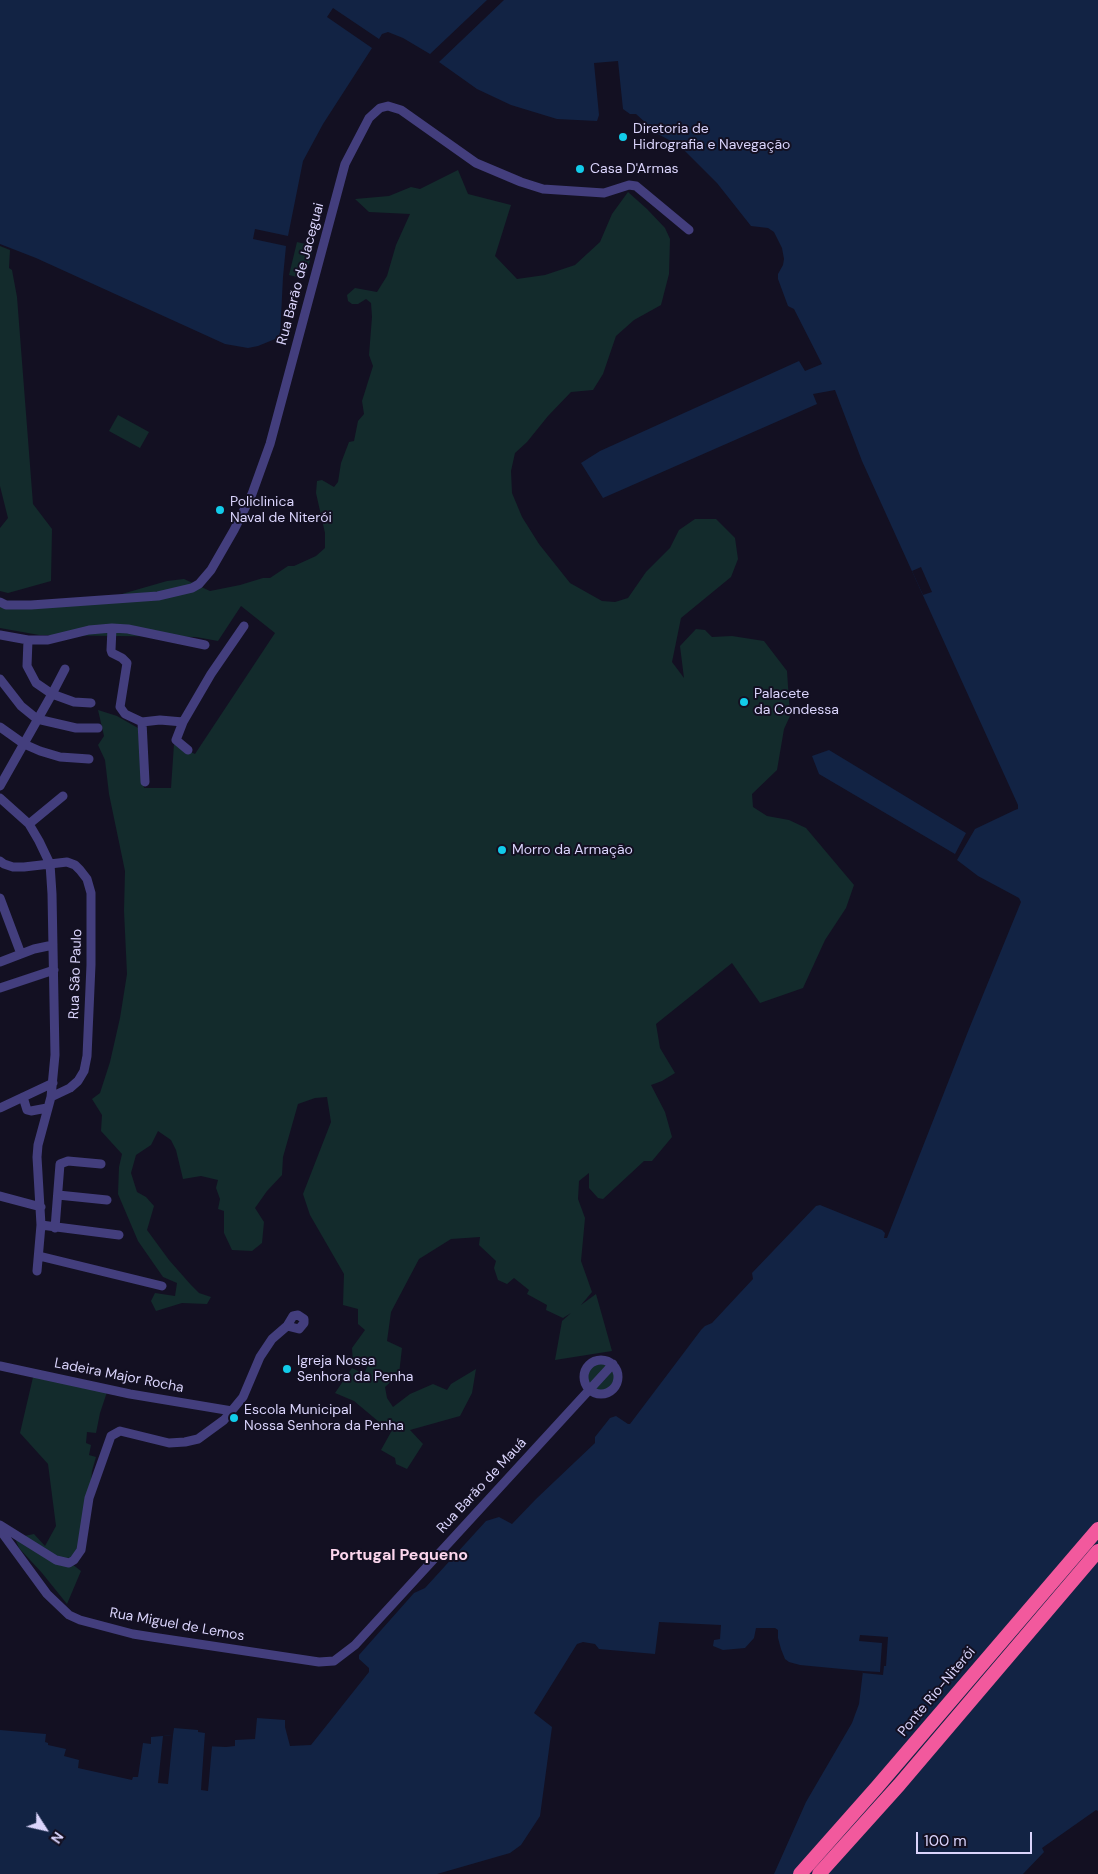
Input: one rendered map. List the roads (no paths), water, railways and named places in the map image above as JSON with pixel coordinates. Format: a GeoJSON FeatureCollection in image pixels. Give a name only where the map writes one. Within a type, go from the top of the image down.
{"type":"FeatureCollection","features":[{"type":"Feature","properties":{"kind":"highway","name":"Ponte Rio-Niterói"},"geometry":{"type":"LineString","coordinates":[[800,1874],[882,1782],[1098,1530]]}},
{"type":"Feature","properties":{"kind":"highway"},"geometry":{"type":"LineString","coordinates":[[819,1874],[899,1785],[1098,1551]]}},
{"type":"Feature","properties":{"kind":"street","name":"Rua Barão de Jaceguai"},"geometry":{"type":"LineString","coordinates":[[0,602],[6,605],[31,606],[158,596],[192,588],[199,584],[211,570],[252,494],[270,444],[345,164],[369,118],[380,108],[388,106],[401,110],[476,163],[521,182],[543,188],[604,193],[625,186],[636,186],[689,230]]}},
{"type":"Feature","properties":{"kind":"street"},"geometry":{"type":"LineString","coordinates":[[188,750],[176,740],[183,722],[211,674],[244,626]]}},
{"type":"Feature","properties":{"kind":"street"},"geometry":{"type":"LineString","coordinates":[[112,628],[111,650],[115,655],[126,660],[120,707],[125,714],[142,722],[160,720],[183,722]]}},
{"type":"Feature","properties":{"kind":"street"},"geometry":{"type":"LineString","coordinates":[[0,635],[28,640],[48,640],[89,630],[112,628],[128,629],[205,644]]}},
{"type":"Feature","properties":{"kind":"street"},"geometry":{"type":"LineString","coordinates":[[28,640],[27,666],[36,683],[52,694],[74,702],[91,703]]}},
{"type":"Feature","properties":{"kind":"street"},"geometry":{"type":"LineString","coordinates":[[0,786],[64,669]]}},
{"type":"Feature","properties":{"kind":"street"},"geometry":{"type":"LineString","coordinates":[[0,679],[22,706],[37,719],[76,728],[98,728]]}},
{"type":"Feature","properties":{"kind":"street"},"geometry":{"type":"LineString","coordinates":[[142,722],[146,782]]}},
{"type":"Feature","properties":{"kind":"street"},"geometry":{"type":"LineString","coordinates":[[0,728],[24,744],[60,757],[88,759]]}},
{"type":"Feature","properties":{"kind":"street"},"geometry":{"type":"LineString","coordinates":[[29,824],[63,796]]}},
{"type":"Feature","properties":{"kind":"street"},"geometry":{"type":"LineString","coordinates":[[0,798],[29,824],[50,864],[55,1055],[51,1097],[38,1145],[37,1157],[41,1208],[37,1272]]}},
{"type":"Feature","properties":{"kind":"street","name":"Rua São Paulo"},"geometry":{"type":"LineString","coordinates":[[50,864],[67,862],[75,865],[87,879],[91,893],[91,965],[87,1056],[84,1071],[78,1081],[70,1088],[51,1097]]}},
{"type":"Feature","properties":{"kind":"street"},"geometry":{"type":"LineString","coordinates":[[1,865],[24,868],[50,864]]}},
{"type":"Feature","properties":{"kind":"street"},"geometry":{"type":"LineString","coordinates":[[0,898],[21,954]]}},
{"type":"Feature","properties":{"kind":"street"},"geometry":{"type":"LineString","coordinates":[[0,962],[53,945]]}},
{"type":"Feature","properties":{"kind":"street"},"geometry":{"type":"LineString","coordinates":[[0,988],[54,970]]}},
{"type":"Feature","properties":{"kind":"street"},"geometry":{"type":"LineString","coordinates":[[0,1108],[53,1083]]}},
{"type":"Feature","properties":{"kind":"street"},"geometry":{"type":"LineString","coordinates":[[22,1097],[27,1110],[31,1112],[47,1108]]}},
{"type":"Feature","properties":{"kind":"street"},"geometry":{"type":"LineString","coordinates":[[55,1228],[59,1167],[63,1162],[100,1164]]}},
{"type":"Feature","properties":{"kind":"street"},"geometry":{"type":"LineString","coordinates":[[58,1195],[107,1200]]}},
{"type":"Feature","properties":{"kind":"street"},"geometry":{"type":"LineString","coordinates":[[0,1196],[41,1208]]}},
{"type":"Feature","properties":{"kind":"street"},"geometry":{"type":"LineString","coordinates":[[41,1225],[119,1235]]}},
{"type":"Feature","properties":{"kind":"street"},"geometry":{"type":"LineString","coordinates":[[39,1256],[162,1286]]}},
{"type":"Feature","properties":{"kind":"street"},"geometry":{"type":"LineString","coordinates":[[0,1525],[56,1560],[69,1564],[81,1550],[90,1498],[111,1436],[120,1431],[169,1443],[198,1440],[232,1411],[243,1397],[267,1345],[276,1334],[285,1328]]}},
{"type":"Feature","properties":{"kind":"street"},"geometry":{"type":"LineString","coordinates":[[597,1360],[608,1361],[613,1364],[618,1381],[612,1391],[600,1394],[589,1390],[583,1376],[588,1365],[597,1360]]}},
{"type":"Feature","properties":{"kind":"street","name":"Rua Barão de Mauá"},"geometry":{"type":"LineString","coordinates":[[355,1645],[613,1364]]}},
{"type":"Feature","properties":{"kind":"street","name":"Ladeira Major Rocha"},"geometry":{"type":"LineString","coordinates":[[0,1366],[130,1394],[232,1411]]}},
{"type":"Feature","properties":{"kind":"street","name":"Rua Miguel de Lemos"},"geometry":{"type":"LineString","coordinates":[[0,1530],[47,1594],[69,1614],[80,1620],[133,1634],[319,1662],[334,1661],[355,1645]]}},
{"type":"Feature","properties":{"kind":"water"},"geometry":{"type":"Polygon","coordinates":[[[0,0],[487,0],[430,54],[403,38],[388,32],[382,34],[379,39],[333,8],[327,17],[372,48],[323,124],[303,161],[288,236],[255,229],[253,239],[286,246],[280,337],[248,348],[225,344],[36,258],[0,244],[0,0]]]}},
{"type":"Feature","properties":{"kind":"water"},"geometry":{"type":"Polygon","coordinates":[[[504,0],[1098,0],[1098,1811],[1096,1810],[1042,1848],[1044,1852],[1023,1874],[774,1874],[806,1802],[852,1723],[859,1704],[863,1671],[800,1665],[789,1662],[785,1659],[778,1638],[778,1630],[775,1628],[756,1628],[754,1638],[745,1648],[723,1650],[713,1646],[714,1640],[720,1639],[721,1625],[659,1622],[655,1654],[599,1649],[595,1644],[583,1642],[577,1644],[534,1713],[552,1727],[540,1816],[521,1845],[510,1853],[437,1874],[0,1874],[0,1730],[46,1734],[45,1742],[48,1745],[66,1749],[64,1756],[79,1760],[78,1768],[132,1780],[133,1777],[138,1777],[143,1743],[151,1744],[151,1737],[173,1735],[174,1728],[198,1730],[198,1732],[205,1733],[204,1746],[226,1747],[235,1746],[235,1740],[255,1739],[257,1718],[285,1720],[290,1746],[311,1745],[369,1672],[369,1668],[359,1659],[359,1655],[414,1593],[425,1588],[486,1521],[499,1517],[512,1524],[595,1443],[595,1437],[610,1418],[616,1416],[630,1424],[701,1330],[712,1323],[753,1279],[752,1273],[816,1206],[820,1205],[882,1230],[885,1233],[884,1238],[887,1238],[1021,902],[1019,898],[978,876],[957,860],[975,829],[1018,809],[1018,805],[862,461],[835,390],[813,394],[817,404],[603,498],[581,463],[600,451],[799,361],[805,371],[822,364],[794,309],[788,306],[778,279],[784,259],[782,248],[774,232],[768,228],[751,226],[717,183],[680,146],[658,134],[636,114],[630,114],[623,109],[618,61],[594,63],[599,115],[597,121],[557,119],[511,105],[477,89],[439,62],[504,0]]]}},
{"type":"Feature","properties":{"kind":"water"},"geometry":{"type":"Polygon","coordinates":[[[829,750],[966,833],[955,854],[819,774],[812,756],[829,750]]]}},
{"type":"Feature","properties":{"kind":"place","name":"Diretoria de Hidrografia e Navegação"},"geometry":{"type":"Point","coordinates":[623,137]}},
{"type":"Feature","properties":{"kind":"place","name":"Casa D'Armas"},"geometry":{"type":"Point","coordinates":[580,169]}},
{"type":"Feature","properties":{"kind":"place","name":"Policlinica Naval de Niterói"},"geometry":{"type":"Point","coordinates":[220,510]}},
{"type":"Feature","properties":{"kind":"place","name":"Palacete da Condessa"},"geometry":{"type":"Point","coordinates":[744,702]}},
{"type":"Feature","properties":{"kind":"place","name":"Morro da Armação"},"geometry":{"type":"Point","coordinates":[502,850]}},
{"type":"Feature","properties":{"kind":"place","name":"Igreja Nossa Senhora da Penha"},"geometry":{"type":"Point","coordinates":[287,1369]}},
{"type":"Feature","properties":{"kind":"place","name":"Escola Municipal Nossa Senhora da Penha"},"geometry":{"type":"Point","coordinates":[234,1418]}},
{"type":"Feature","properties":{"kind":"district","name":"Portugal Pequeno"},"geometry":{"type":"Point","coordinates":[399,1556]}}]}
